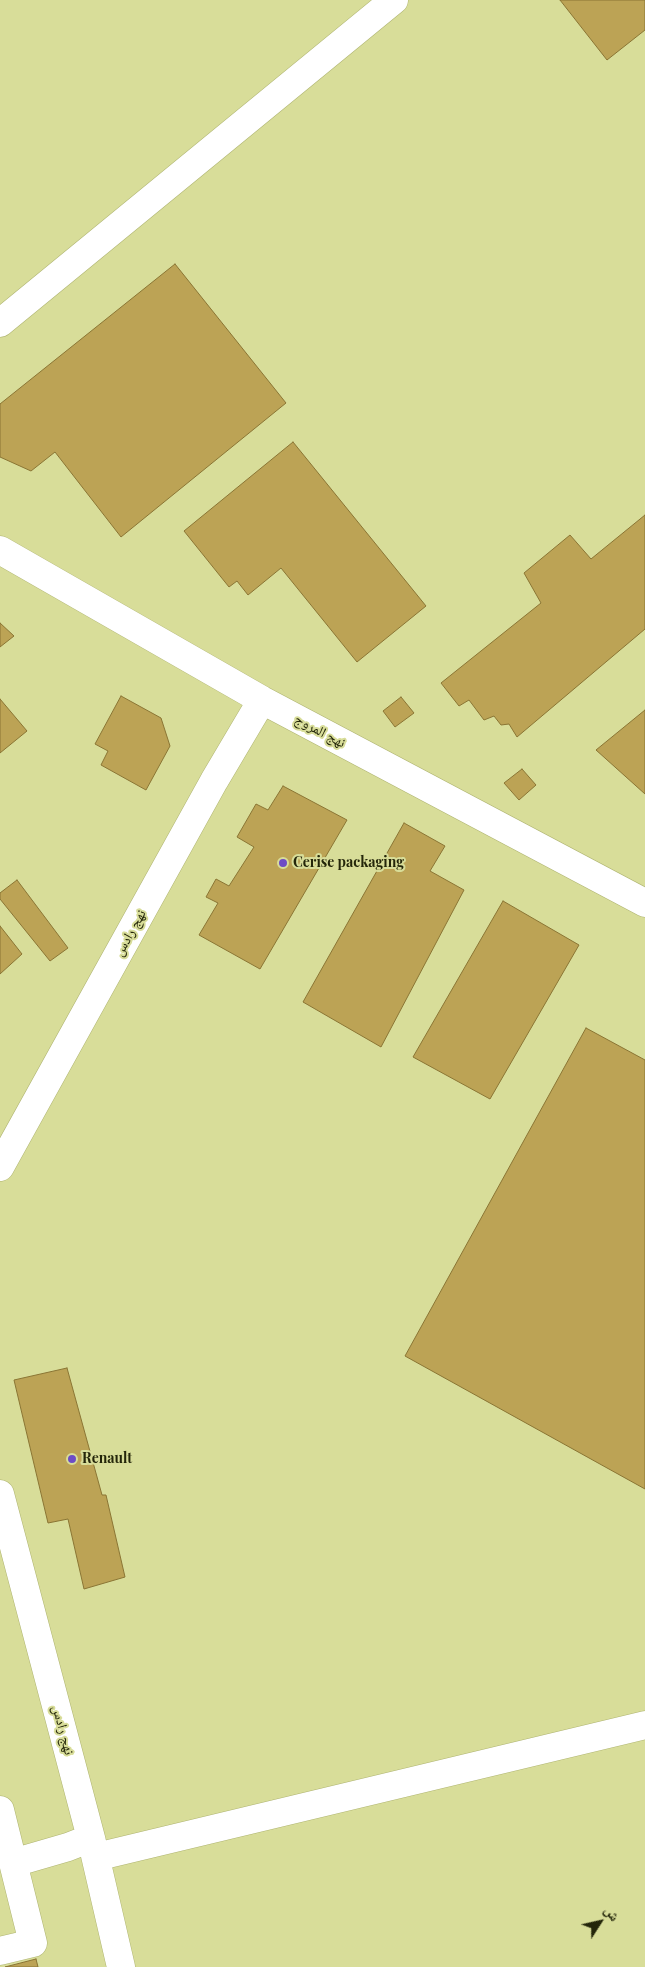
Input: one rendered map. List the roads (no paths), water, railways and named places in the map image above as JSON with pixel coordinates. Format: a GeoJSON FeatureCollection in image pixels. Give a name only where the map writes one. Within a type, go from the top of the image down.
{"type":"FeatureCollection","features":[{"type":"Feature","properties":{"kind":"lane"},"geometry":{"type":"LineString","coordinates":[[0,323],[394,0]]}},
{"type":"Feature","properties":{"kind":"lane","name":"نهج المروج"},"geometry":{"type":"LineString","coordinates":[[0,550],[262,700],[645,903]]}},
{"type":"Feature","properties":{"kind":"lane","name":"نهج رادس"},"geometry":{"type":"LineString","coordinates":[[0,1167],[214,781],[262,700]]}},
{"type":"Feature","properties":{"kind":"lane","name":"نهج رادس"},"geometry":{"type":"LineString","coordinates":[[0,1494],[94,1848],[121,1967]]}},
{"type":"Feature","properties":{"kind":"lane"},"geometry":{"type":"LineString","coordinates":[[13,1863],[68,1847],[94,1848],[645,1725]]}},
{"type":"Feature","properties":{"kind":"lane"},"geometry":{"type":"LineString","coordinates":[[0,1810],[33,1943],[0,1951]]}},
{"type":"Feature","properties":{"kind":"place","name":"Cerise packaging"},"geometry":{"type":"Point","coordinates":[283,863]}},
{"type":"Feature","properties":{"kind":"place","name":"Renault"},"geometry":{"type":"Point","coordinates":[72,1459]}}]}
